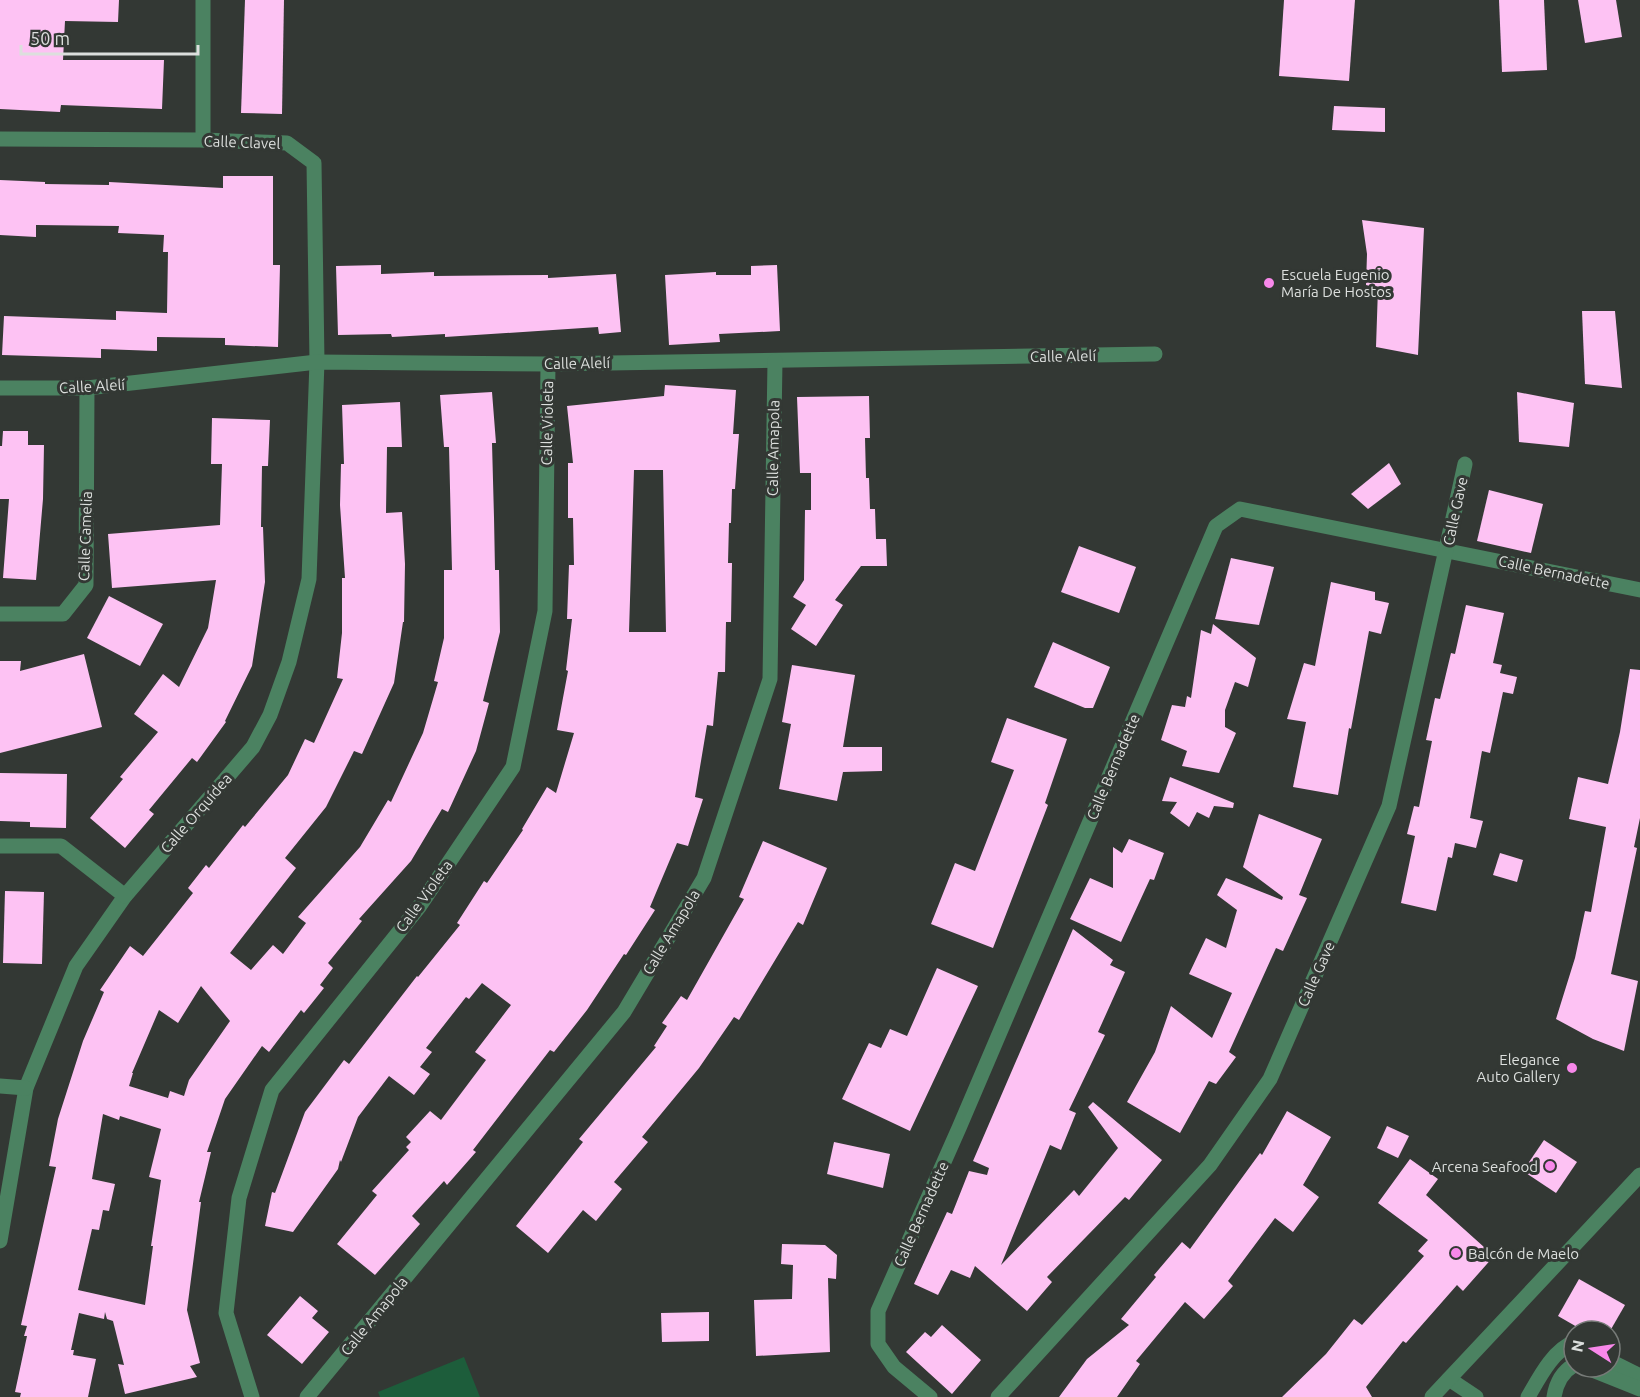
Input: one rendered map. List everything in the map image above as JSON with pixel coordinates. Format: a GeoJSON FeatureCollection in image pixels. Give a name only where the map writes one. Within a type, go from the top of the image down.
{"type":"FeatureCollection","features":[{"type":"Feature","properties":{"kind":"street"},"geometry":{"type":"LineString","coordinates":[[203,0],[203,140]]}},
{"type":"Feature","properties":{"kind":"street","name":"Calle Clavel"},"geometry":{"type":"LineString","coordinates":[[0,139],[203,140],[288,143],[314,163],[317,363]]}},
{"type":"Feature","properties":{"kind":"street","name":"Calle Alelí"},"geometry":{"type":"LineString","coordinates":[[0,388],[87,388],[317,363],[548,364],[1155,354]]}},
{"type":"Feature","properties":{"kind":"street","name":"Calle Amapola"},"geometry":{"type":"LineString","coordinates":[[307,1397],[624,1012],[704,878],[770,679],[774,361]]}},
{"type":"Feature","properties":{"kind":"street","name":"Calle Orquídea"},"geometry":{"type":"LineString","coordinates":[[0,1241],[26,1088],[76,966],[125,896],[253,747],[270,715],[289,663],[309,579],[317,363]]}},
{"type":"Feature","properties":{"kind":"street","name":"Calle Violeta"},"geometry":{"type":"LineString","coordinates":[[252,1397],[226,1312],[239,1198],[272,1090],[419,907],[513,767],[545,611],[548,364]]}},
{"type":"Feature","properties":{"kind":"street","name":"Calle Camelia"},"geometry":{"type":"LineString","coordinates":[[0,614],[63,614],[86,585],[87,388]]}},
{"type":"Feature","properties":{"kind":"street","name":"Calle Gave"},"geometry":{"type":"LineString","coordinates":[[998,1397],[1210,1166],[1270,1079],[1389,806],[1465,464]]}},
{"type":"Feature","properties":{"kind":"street","name":"Calle Bernadette"},"geometry":{"type":"LineString","coordinates":[[930,1397],[894,1367],[878,1344],[878,1311],[1216,526],[1240,509],[1640,590]]}},
{"type":"Feature","properties":{"kind":"street"},"geometry":{"type":"LineString","coordinates":[[0,846],[61,846],[125,896]]}},
{"type":"Feature","properties":{"kind":"street"},"geometry":{"type":"LineString","coordinates":[[0,1086],[26,1088]]}},
{"type":"Feature","properties":{"kind":"street"},"geometry":{"type":"LineString","coordinates":[[1432,1397],[1640,1175]]}},
{"type":"Feature","properties":{"kind":"street"},"geometry":{"type":"LineString","coordinates":[[1528,1397],[1540,1375],[1562,1351]]}},
{"type":"Feature","properties":{"kind":"street"},"geometry":{"type":"LineString","coordinates":[[1622,1367],[1640,1376]]}},
{"type":"Feature","properties":{"kind":"street"},"geometry":{"type":"LineString","coordinates":[[1554,1397],[1562,1376]]}},
{"type":"Feature","properties":{"kind":"street"},"geometry":{"type":"LineString","coordinates":[[1449,1379],[1476,1397]]}},
{"type":"Feature","properties":{"kind":"street"},"geometry":{"type":"LineString","coordinates":[[1615,1379],[1640,1389]]}},
{"type":"Feature","properties":{"kind":"green space"},"geometry":{"type":"Polygon","coordinates":[[[464,1357],[480,1397],[380,1397],[378,1392],[464,1357]]]}},
{"type":"Feature","properties":{"kind":"building"},"geometry":{"type":"Polygon","coordinates":[[[0,0],[119,0],[118,22],[65,21],[63,60],[164,60],[162,109],[61,105],[60,112],[0,109],[0,0]]]}},
{"type":"Feature","properties":{"kind":"building"},"geometry":{"type":"Polygon","coordinates":[[[245,0],[284,0],[282,114],[241,113],[245,0]]]}},
{"type":"Feature","properties":{"kind":"building"},"geometry":{"type":"Polygon","coordinates":[[[1284,0],[1355,0],[1349,81],[1279,76],[1284,0]]]}},
{"type":"Feature","properties":{"kind":"building"},"geometry":{"type":"Polygon","coordinates":[[[1499,0],[1544,0],[1547,70],[1502,72],[1499,0]]]}},
{"type":"Feature","properties":{"kind":"building"},"geometry":{"type":"Polygon","coordinates":[[[1578,0],[1616,0],[1622,37],[1585,43],[1578,0]]]}},
{"type":"Feature","properties":{"kind":"building"},"geometry":{"type":"Polygon","coordinates":[[[1334,106],[1385,108],[1385,132],[1332,130],[1334,106]]]}},
{"type":"Feature","properties":{"kind":"building"},"geometry":{"type":"Polygon","coordinates":[[[223,176],[273,176],[273,265],[280,265],[278,347],[225,345],[225,338],[157,337],[157,351],[101,349],[101,358],[2,355],[4,316],[116,320],[116,311],[167,313],[168,252],[163,252],[164,235],[118,233],[119,226],[36,225],[36,237],[0,235],[0,180],[45,182],[45,184],[109,185],[109,182],[223,188],[223,176]]]}},
{"type":"Feature","properties":{"kind":"building"},"geometry":{"type":"Polygon","coordinates":[[[1362,220],[1424,228],[1418,355],[1376,347],[1378,288],[1366,285],[1367,254],[1362,220]]]}},
{"type":"Feature","properties":{"kind":"building"},"geometry":{"type":"Polygon","coordinates":[[[381,265],[381,274],[434,272],[434,276],[548,275],[548,278],[616,274],[621,332],[599,334],[598,327],[445,337],[445,334],[392,337],[391,334],[338,335],[336,266],[381,265]]]}},
{"type":"Feature","properties":{"kind":"building"},"geometry":{"type":"Polygon","coordinates":[[[777,265],[780,331],[719,334],[720,342],[669,345],[665,275],[716,272],[716,275],[751,275],[751,266],[777,265]]]}},
{"type":"Feature","properties":{"kind":"building"},"geometry":{"type":"Polygon","coordinates":[[[1582,311],[1615,311],[1622,388],[1585,384],[1582,311]]]}},
{"type":"Feature","properties":{"kind":"building"},"geometry":{"type":"Polygon","coordinates":[[[665,385],[736,390],[733,434],[739,434],[735,489],[732,489],[731,523],[729,523],[728,563],[732,563],[731,622],[726,622],[725,672],[718,672],[713,726],[707,725],[695,797],[703,799],[688,846],[677,843],[650,907],[655,910],[587,1010],[554,1052],[550,1050],[473,1150],[476,1152],[447,1185],[444,1181],[412,1216],[420,1224],[375,1275],[337,1244],[377,1195],[372,1191],[409,1150],[406,1147],[411,1142],[406,1137],[430,1111],[441,1120],[486,1060],[475,1052],[511,1005],[482,983],[469,999],[466,997],[426,1048],[432,1052],[420,1067],[430,1074],[414,1095],[389,1076],[358,1117],[338,1169],[293,1232],[265,1226],[272,1192],[275,1193],[305,1112],[344,1060],[349,1064],[460,925],[457,923],[484,881],[487,883],[523,830],[547,787],[556,793],[574,733],[557,730],[568,671],[566,670],[572,619],[567,619],[569,565],[574,565],[573,518],[568,518],[568,463],[573,463],[567,406],[664,396],[665,385]],[[634,470],[629,632],[666,632],[663,470],[634,470]]]}},
{"type":"Feature","properties":{"kind":"building"},"geometry":{"type":"Polygon","coordinates":[[[492,392],[496,443],[492,443],[495,570],[499,570],[500,632],[483,701],[489,703],[476,751],[448,812],[442,809],[411,861],[359,919],[362,921],[328,963],[333,968],[320,985],[324,988],[304,1013],[301,1010],[269,1052],[262,1046],[225,1099],[207,1152],[211,1152],[199,1202],[201,1202],[187,1310],[200,1363],[190,1366],[197,1377],[125,1394],[118,1364],[124,1365],[113,1321],[107,1319],[105,1312],[104,1319],[79,1313],[71,1350],[74,1350],[73,1355],[96,1359],[88,1397],[20,1397],[21,1393],[15,1392],[27,1336],[24,1336],[27,1326],[21,1325],[56,1167],[49,1166],[58,1119],[83,1041],[104,992],[100,990],[130,946],[143,956],[193,893],[188,888],[206,865],[209,868],[243,825],[245,827],[288,775],[305,739],[314,743],[343,679],[337,678],[342,633],[342,578],[345,578],[340,505],[341,464],[344,464],[342,405],[400,402],[402,447],[387,447],[386,513],[402,512],[405,564],[404,622],[394,683],[362,754],[354,751],[326,807],[285,858],[296,868],[230,953],[251,970],[273,945],[283,954],[306,923],[298,917],[360,847],[388,800],[391,802],[423,733],[438,682],[434,681],[444,638],[444,570],[452,570],[449,447],[444,447],[440,395],[492,392]],[[201,986],[178,1023],[159,1010],[132,1073],[129,1086],[168,1098],[170,1091],[184,1096],[189,1080],[230,1021],[201,986]],[[103,1114],[92,1179],[115,1184],[109,1211],[103,1210],[99,1230],[92,1229],[78,1290],[145,1305],[161,1180],[149,1177],[161,1129],[120,1116],[119,1120],[103,1114]]]}},
{"type":"Feature","properties":{"kind":"building"},"geometry":{"type":"Polygon","coordinates":[[[1517,392],[1574,403],[1569,447],[1519,442],[1517,392]]]}},
{"type":"Feature","properties":{"kind":"building"},"geometry":{"type":"Polygon","coordinates":[[[869,396],[870,438],[865,438],[866,478],[869,478],[870,509],[875,509],[876,539],[886,539],[887,566],[861,566],[835,600],[843,605],[816,646],[791,629],[806,605],[793,597],[804,580],[805,510],[811,510],[811,473],[800,473],[797,397],[869,396]]]}},
{"type":"Feature","properties":{"kind":"building"},"geometry":{"type":"Polygon","coordinates":[[[212,418],[270,420],[268,466],[262,466],[261,527],[263,527],[265,582],[252,666],[226,722],[197,762],[192,758],[149,810],[154,814],[125,848],[90,818],[123,779],[120,777],[158,732],[134,714],[163,674],[179,687],[208,628],[216,580],[112,588],[108,534],[220,525],[222,464],[211,464],[212,418]]]}},
{"type":"Feature","properties":{"kind":"building"},"geometry":{"type":"Polygon","coordinates":[[[3,431],[28,431],[28,445],[44,445],[43,499],[36,580],[3,578],[9,499],[0,499],[0,446],[2,446],[3,431]]]}},
{"type":"Feature","properties":{"kind":"building"},"geometry":{"type":"Polygon","coordinates":[[[1389,463],[1401,484],[1368,509],[1351,494],[1389,463]]]}},
{"type":"Feature","properties":{"kind":"building"},"geometry":{"type":"Polygon","coordinates":[[[1489,490],[1543,504],[1531,553],[1477,541],[1489,490]]]}},
{"type":"Feature","properties":{"kind":"building"},"geometry":{"type":"Polygon","coordinates":[[[1079,546],[1136,567],[1119,613],[1061,592],[1079,546]]]}},
{"type":"Feature","properties":{"kind":"building"},"geometry":{"type":"Polygon","coordinates":[[[1231,558],[1274,567],[1259,625],[1215,619],[1231,558]]]}},
{"type":"Feature","properties":{"kind":"building"},"geometry":{"type":"Polygon","coordinates":[[[1331,582],[1375,592],[1375,600],[1389,603],[1381,634],[1369,631],[1338,795],[1293,787],[1306,722],[1287,719],[1304,663],[1315,666],[1331,582]]]}},
{"type":"Feature","properties":{"kind":"building"},"geometry":{"type":"Polygon","coordinates":[[[109,596],[163,624],[140,666],[87,638],[109,596]]]}},
{"type":"Feature","properties":{"kind":"building"},"geometry":{"type":"Polygon","coordinates":[[[1466,605],[1504,613],[1493,663],[1502,665],[1500,673],[1517,677],[1513,694],[1503,692],[1490,753],[1482,751],[1470,818],[1483,821],[1476,848],[1455,843],[1452,858],[1448,857],[1436,911],[1401,903],[1415,836],[1407,834],[1414,806],[1419,807],[1432,741],[1426,740],[1435,698],[1440,699],[1451,653],[1455,654],[1466,605]]]}},
{"type":"Feature","properties":{"kind":"building"},"geometry":{"type":"Polygon","coordinates":[[[1213,624],[1256,658],[1248,687],[1235,682],[1225,710],[1225,727],[1236,733],[1219,773],[1182,766],[1187,751],[1161,740],[1172,705],[1185,707],[1187,696],[1191,698],[1201,630],[1211,634],[1213,624]]]}},
{"type":"Feature","properties":{"kind":"building"},"geometry":{"type":"Polygon","coordinates":[[[1053,642],[1110,667],[1093,708],[1085,708],[1034,687],[1053,642]]]}},
{"type":"Feature","properties":{"kind":"building"},"geometry":{"type":"Polygon","coordinates":[[[84,654],[102,727],[0,753],[0,661],[21,661],[20,671],[84,654]]]}},
{"type":"Feature","properties":{"kind":"building"},"geometry":{"type":"Polygon","coordinates":[[[792,665],[855,675],[843,747],[882,747],[882,771],[843,772],[837,801],[779,789],[791,724],[782,722],[792,665]]]}},
{"type":"Feature","properties":{"kind":"building"},"geometry":{"type":"Polygon","coordinates":[[[1630,669],[1640,670],[1640,818],[1634,847],[1637,848],[1611,974],[1638,981],[1624,1051],[1593,1039],[1556,1019],[1575,958],[1585,911],[1591,912],[1606,827],[1569,819],[1578,777],[1608,784],[1620,732],[1630,669]]]}},
{"type":"Feature","properties":{"kind":"building"},"geometry":{"type":"Polygon","coordinates":[[[1007,718],[1067,739],[1045,803],[1048,805],[993,948],[931,924],[955,863],[975,871],[1014,770],[991,762],[1007,718]]]}},
{"type":"Feature","properties":{"kind":"building"},"geometry":{"type":"Polygon","coordinates":[[[0,773],[67,774],[66,828],[30,827],[30,822],[0,821],[0,773]]]}},
{"type":"Feature","properties":{"kind":"building"},"geometry":{"type":"Polygon","coordinates":[[[1170,777],[1234,803],[1233,808],[1214,806],[1209,818],[1197,812],[1189,827],[1170,813],[1177,802],[1162,801],[1170,777]]]}},
{"type":"Feature","properties":{"kind":"building"},"geometry":{"type":"Polygon","coordinates":[[[1259,814],[1322,839],[1299,895],[1307,898],[1283,951],[1276,948],[1229,1052],[1236,1057],[1216,1084],[1209,1081],[1180,1133],[1127,1102],[1155,1052],[1171,1006],[1212,1038],[1232,993],[1189,974],[1206,938],[1226,948],[1237,910],[1217,895],[1226,878],[1282,900],[1283,897],[1243,867],[1259,814]]]}},
{"type":"Feature","properties":{"kind":"building"},"geometry":{"type":"Polygon","coordinates":[[[1129,839],[1164,853],[1154,880],[1150,879],[1121,942],[1070,919],[1090,878],[1113,888],[1113,847],[1122,853],[1129,839]]]}},
{"type":"Feature","properties":{"kind":"building"},"geometry":{"type":"Polygon","coordinates":[[[763,841],[827,868],[803,925],[798,922],[739,1020],[734,1017],[699,1068],[642,1137],[648,1142],[614,1182],[622,1189],[596,1221],[583,1210],[548,1253],[516,1226],[583,1142],[579,1139],[656,1047],[654,1046],[667,1026],[662,1023],[681,996],[687,1000],[744,899],[739,897],[763,841]]]}},
{"type":"Feature","properties":{"kind":"building"},"geometry":{"type":"Polygon","coordinates":[[[1500,853],[1523,860],[1517,882],[1493,875],[1500,853]]]}},
{"type":"Feature","properties":{"kind":"building"},"geometry":{"type":"Polygon","coordinates":[[[5,891],[44,892],[42,964],[3,963],[5,891]]]}},
{"type":"Feature","properties":{"kind":"building"},"geometry":{"type":"Polygon","coordinates":[[[1073,929],[1113,960],[1110,965],[1125,972],[1098,1032],[1105,1035],[1069,1110],[1076,1113],[1061,1150],[1050,1145],[1001,1265],[1074,1190],[1079,1196],[1118,1148],[1088,1107],[1093,1102],[1162,1160],[1129,1200],[1125,1197],[1047,1277],[1052,1282],[1027,1311],[975,1266],[970,1278],[951,1270],[938,1295],[914,1284],[947,1212],[952,1214],[969,1171],[987,1175],[989,1168],[973,1161],[1073,929]]]}},
{"type":"Feature","properties":{"kind":"building"},"geometry":{"type":"Polygon","coordinates":[[[937,968],[978,986],[910,1131],[842,1099],[869,1043],[881,1048],[890,1029],[907,1036],[937,968]]]}},
{"type":"Feature","properties":{"kind":"building"},"geometry":{"type":"Polygon","coordinates":[[[1287,1111],[1331,1137],[1303,1185],[1319,1197],[1293,1232],[1275,1218],[1228,1281],[1233,1286],[1204,1319],[1185,1302],[1136,1361],[1140,1364],[1117,1397],[1059,1397],[1087,1359],[1129,1325],[1121,1319],[1182,1242],[1190,1249],[1260,1153],[1262,1155],[1287,1111]]]}},
{"type":"Feature","properties":{"kind":"building"},"geometry":{"type":"Polygon","coordinates":[[[1387,1126],[1409,1136],[1398,1158],[1377,1148],[1387,1126]]]}},
{"type":"Feature","properties":{"kind":"building","name":"Arcena Seafood"},"geometry":{"type":"Polygon","coordinates":[[[1544,1140],[1577,1162],[1556,1193],[1523,1171],[1544,1140]]]}},
{"type":"Feature","properties":{"kind":"building"},"geometry":{"type":"Polygon","coordinates":[[[834,1142],[890,1154],[883,1188],[827,1174],[834,1142]]]}},
{"type":"Feature","properties":{"kind":"building"},"geometry":{"type":"Polygon","coordinates":[[[1410,1159],[1438,1179],[1426,1195],[1494,1256],[1463,1291],[1457,1285],[1406,1343],[1403,1341],[1366,1387],[1372,1397],[1282,1397],[1326,1354],[1354,1319],[1362,1325],[1424,1256],[1418,1251],[1428,1240],[1378,1203],[1410,1159]]]}},
{"type":"Feature","properties":{"kind":"building"},"geometry":{"type":"Polygon","coordinates":[[[782,1244],[825,1245],[837,1255],[836,1279],[828,1278],[830,1352],[756,1356],[754,1300],[792,1299],[793,1265],[781,1264],[782,1244]]]}},
{"type":"Feature","properties":{"kind":"building"},"geometry":{"type":"Polygon","coordinates":[[[1579,1279],[1625,1305],[1617,1319],[1563,1319],[1558,1316],[1579,1279]]]}},
{"type":"Feature","properties":{"kind":"building"},"geometry":{"type":"Polygon","coordinates":[[[300,1296],[318,1311],[312,1318],[329,1332],[302,1364],[267,1335],[300,1296]]]}},
{"type":"Feature","properties":{"kind":"building"},"geometry":{"type":"Polygon","coordinates":[[[709,1312],[709,1341],[662,1342],[661,1313],[709,1312]]]}},
{"type":"Feature","properties":{"kind":"building"},"geometry":{"type":"Polygon","coordinates":[[[942,1325],[981,1360],[952,1394],[906,1352],[925,1332],[931,1337],[942,1325]]]}},
{"type":"Feature","properties":{"kind":"place","name":"Escuela Eugenio María De Hostos"},"geometry":{"type":"Point","coordinates":[1269,283]}},
{"type":"Feature","properties":{"kind":"place","name":"Elegance Auto Gallery"},"geometry":{"type":"Point","coordinates":[1572,1068]}},
{"type":"Feature","properties":{"kind":"place","name":"Arcena Seafood"},"geometry":{"type":"Point","coordinates":[1550,1166]}},
{"type":"Feature","properties":{"kind":"place","name":"Balcón de Maelo"},"geometry":{"type":"Point","coordinates":[1456,1253]}}]}
